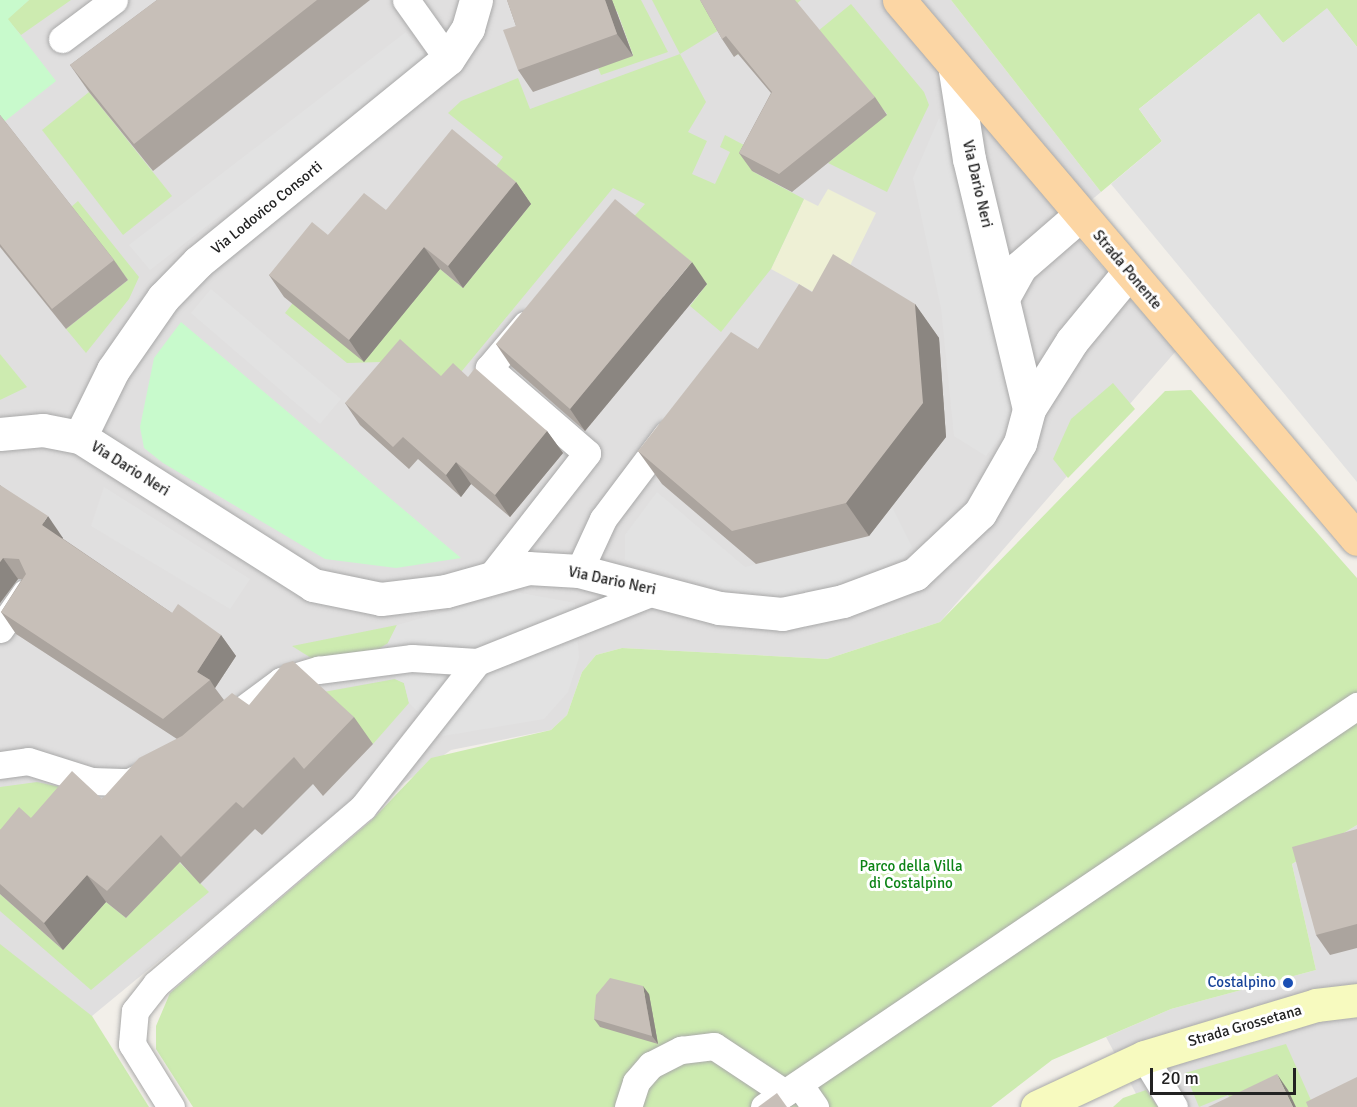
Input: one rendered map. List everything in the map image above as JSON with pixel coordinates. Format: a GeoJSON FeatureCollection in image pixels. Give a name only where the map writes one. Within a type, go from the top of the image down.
{"type":"FeatureCollection","features":[{"type":"Feature","properties":{"kind":"main road","name":"Strada Ponente"},"geometry":{"type":"LineString","coordinates":[[898,0],[955,71],[1357,539]]}},
{"type":"Feature","properties":{"kind":"main road","name":"Strada Grossetana"},"geometry":{"type":"LineString","coordinates":[[1037,1107],[1144,1057],[1316,1005],[1357,1000]]}},
{"type":"Feature","properties":{"kind":"street","name":"Via Lodovico Consorti"},"geometry":{"type":"LineString","coordinates":[[80,437],[113,370],[163,298],[198,262],[448,59],[468,28],[476,0]]}},
{"type":"Feature","properties":{"kind":"street","name":"Via Dario Neri"},"geometry":{"type":"LineString","coordinates":[[955,71],[969,159],[1004,296],[1029,409]]}},
{"type":"Feature","properties":{"kind":"street"},"geometry":{"type":"LineString","coordinates":[[1004,296],[1020,267],[1080,215]]}},
{"type":"Feature","properties":{"kind":"street","name":"Via Dario Neri"},"geometry":{"type":"LineString","coordinates":[[0,434],[43,430],[80,437],[313,585],[381,598],[447,591],[491,576],[528,568],[579,571],[658,590],[719,608],[782,614],[843,601],[915,573],[980,513],[1020,443],[1029,409],[1078,333],[1128,273]]}},
{"type":"Feature","properties":{"kind":"lane"},"geometry":{"type":"LineString","coordinates":[[62,39],[114,0]]}},
{"type":"Feature","properties":{"kind":"lane"},"geometry":{"type":"LineString","coordinates":[[406,0],[448,59]]}},
{"type":"Feature","properties":{"kind":"lane"},"geometry":{"type":"LineString","coordinates":[[491,576],[587,453],[489,369],[541,305]]}},
{"type":"Feature","properties":{"kind":"lane"},"geometry":{"type":"LineString","coordinates":[[579,571],[603,519],[686,409]]}},
{"type":"Feature","properties":{"kind":"lane"},"geometry":{"type":"LineString","coordinates":[[200,743],[254,697],[309,673],[412,658],[477,662],[658,590]]}},
{"type":"Feature","properties":{"kind":"lane"},"geometry":{"type":"LineString","coordinates":[[0,629],[25,594]]}},
{"type":"Feature","properties":{"kind":"lane"},"geometry":{"type":"LineString","coordinates":[[171,1107],[132,1044],[135,1011],[156,984],[363,807],[477,662]]}},
{"type":"Feature","properties":{"kind":"lane"},"geometry":{"type":"LineString","coordinates":[[782,1095],[1357,705]]}},
{"type":"Feature","properties":{"kind":"lane"},"geometry":{"type":"LineString","coordinates":[[0,765],[28,761],[92,781],[129,782],[173,761]]}},
{"type":"Feature","properties":{"kind":"lane"},"geometry":{"type":"LineString","coordinates":[[628,1107],[636,1082],[651,1065],[681,1050],[714,1046],[782,1095],[815,1107]]}},
{"type":"Feature","properties":{"kind":"lane"},"geometry":{"type":"LineString","coordinates":[[1144,1057],[1174,1107]]}},
{"type":"Feature","properties":{"kind":"shaded area"},"geometry":{"type":"Polygon","coordinates":[[[0,0],[951,0],[1101,192],[1064,223],[1176,351],[940,622],[827,659],[622,648],[596,655],[582,672],[567,715],[551,730],[451,750],[404,783],[372,820],[355,799],[92,1016],[0,994],[0,0]]]}},
{"type":"Feature","properties":{"kind":"shaded area"},"geometry":{"type":"Polygon","coordinates":[[[1327,8],[1357,47],[1357,482],[1111,184],[1162,141],[1139,109],[1259,13],[1283,43],[1327,8]]]}},
{"type":"Feature","properties":{"kind":"shaded area"},"geometry":{"type":"Polygon","coordinates":[[[406,32],[426,57],[150,270],[129,245],[406,32]]]}},
{"type":"Feature","properties":{"kind":"shaded area"},"geometry":{"type":"Polygon","coordinates":[[[939,118],[962,161],[1016,395],[1006,430],[986,456],[954,436],[941,308],[913,178],[939,118]]]}},
{"type":"Feature","properties":{"kind":"shaded area"},"geometry":{"type":"Polygon","coordinates":[[[211,289],[341,399],[320,424],[191,313],[211,289]]]}},
{"type":"Feature","properties":{"kind":"shaded area"},"geometry":{"type":"Polygon","coordinates":[[[104,487],[250,579],[230,609],[91,526],[104,487]]]}},
{"type":"Feature","properties":{"kind":"shaded area"},"geometry":{"type":"Polygon","coordinates":[[[657,492],[745,567],[869,536],[892,507],[912,547],[902,559],[833,587],[779,597],[723,590],[625,560],[625,535],[657,492]]]}},
{"type":"Feature","properties":{"kind":"shaded area"},"geometry":{"type":"Polygon","coordinates":[[[516,592],[575,603],[579,658],[568,692],[544,719],[443,736],[409,703],[404,683],[395,679],[388,643],[397,625],[516,592]]]}},
{"type":"Feature","properties":{"kind":"shaded area"},"geometry":{"type":"Polygon","coordinates":[[[1357,825],[1357,1107],[1143,1107],[1106,1037],[1171,1009],[1316,970],[1292,864],[1357,825]]]}},
{"type":"Feature","properties":{"kind":"green space"},"geometry":{"type":"Polygon","coordinates":[[[0,0],[29,0],[8,19],[56,81],[4,122],[0,116],[0,0]]]}},
{"type":"Feature","properties":{"kind":"green space"},"geometry":{"type":"Polygon","coordinates":[[[29,0],[71,0],[21,35],[7,19],[29,0]]]}},
{"type":"Feature","properties":{"kind":"green space"},"geometry":{"type":"Polygon","coordinates":[[[585,0],[641,0],[668,52],[601,75],[598,68],[633,55],[617,11],[590,20],[585,0]]]}},
{"type":"Feature","properties":{"kind":"green space"},"geometry":{"type":"Polygon","coordinates":[[[652,0],[801,0],[737,55],[719,30],[680,54],[652,0]]]}},
{"type":"Feature","properties":{"kind":"green space"},"geometry":{"type":"Polygon","coordinates":[[[951,0],[1357,0],[1357,47],[1327,9],[1283,43],[1258,14],[1139,109],[1162,141],[1101,192],[951,0]]]}},
{"type":"Feature","properties":{"kind":"green space"},"geometry":{"type":"Polygon","coordinates":[[[851,4],[924,92],[929,105],[887,192],[828,163],[887,114],[818,31],[851,4]]]}},
{"type":"Feature","properties":{"kind":"green space"},"geometry":{"type":"Polygon","coordinates":[[[680,54],[706,102],[688,132],[707,141],[692,174],[715,184],[730,152],[720,147],[725,135],[761,154],[752,171],[804,199],[771,269],[721,332],[690,306],[707,284],[630,221],[645,204],[613,188],[447,389],[415,361],[347,363],[285,313],[292,304],[440,269],[463,288],[531,204],[492,172],[503,157],[448,113],[461,101],[518,78],[530,109],[680,54]]]}},
{"type":"Feature","properties":{"kind":"green space"},"geometry":{"type":"Polygon","coordinates":[[[89,92],[172,196],[123,235],[42,130],[89,92]]]}},
{"type":"Feature","properties":{"kind":"green space"},"geometry":{"type":"Polygon","coordinates":[[[828,189],[876,213],[832,302],[771,269],[804,199],[818,206],[828,189]]]}},
{"type":"Feature","properties":{"kind":"green space"},"geometry":{"type":"Polygon","coordinates":[[[78,201],[139,277],[129,299],[86,353],[66,329],[128,280],[71,207],[78,201]]]}},
{"type":"Feature","properties":{"kind":"green space"},"geometry":{"type":"Polygon","coordinates":[[[181,322],[461,558],[396,568],[325,559],[163,463],[144,448],[140,427],[154,358],[181,322]]]}},
{"type":"Feature","properties":{"kind":"green space"},"geometry":{"type":"Polygon","coordinates":[[[0,354],[27,387],[0,400],[0,354]]]}},
{"type":"Feature","properties":{"kind":"green space"},"geometry":{"type":"Polygon","coordinates":[[[1113,383],[1135,409],[1068,478],[1053,459],[1071,419],[1113,383]]]}},
{"type":"Feature","properties":{"kind":"green space","name":"Parco della Villa di Costalpino"},"geometry":{"type":"Polygon","coordinates":[[[1191,390],[1357,578],[1357,825],[1292,864],[1316,970],[1171,1009],[1052,1060],[991,1107],[193,1107],[156,1049],[156,1026],[170,993],[372,820],[431,758],[551,730],[567,715],[582,672],[596,655],[622,648],[827,659],[940,622],[1165,391],[1191,390]]]}},
{"type":"Feature","properties":{"kind":"green space"},"geometry":{"type":"Polygon","coordinates":[[[397,625],[388,643],[374,652],[319,663],[292,646],[397,625]]]}},
{"type":"Feature","properties":{"kind":"green space"},"geometry":{"type":"Polygon","coordinates":[[[395,679],[404,683],[409,703],[373,744],[318,693],[395,679]]]}},
{"type":"Feature","properties":{"kind":"green space"},"geometry":{"type":"Polygon","coordinates":[[[37,782],[70,789],[0,880],[0,787],[37,782]]]}},
{"type":"Feature","properties":{"kind":"green space"},"geometry":{"type":"Polygon","coordinates":[[[179,862],[209,892],[91,990],[0,911],[0,894],[63,950],[106,902],[126,918],[179,862]]]}},
{"type":"Feature","properties":{"kind":"green space"},"geometry":{"type":"Polygon","coordinates":[[[0,944],[92,1016],[149,1107],[0,1107],[0,944]]]}},
{"type":"Feature","properties":{"kind":"green space"},"geometry":{"type":"Polygon","coordinates":[[[1286,1044],[1314,1107],[1234,1107],[1228,1095],[1199,1107],[1185,1073],[1286,1044]]]}},
{"type":"Feature","properties":{"kind":"green space"},"geometry":{"type":"Polygon","coordinates":[[[1146,1090],[1158,1107],[1113,1107],[1123,1098],[1146,1090]]]}},
{"type":"Feature","properties":{"kind":"building"},"geometry":{"type":"Polygon","coordinates":[[[157,0],[317,0],[134,144],[70,65],[157,0]]]}},
{"type":"Feature","properties":{"kind":"building"},"geometry":{"type":"Polygon","coordinates":[[[507,0],[605,0],[617,34],[518,70],[503,30],[516,26],[507,0]]]}},
{"type":"Feature","properties":{"kind":"building"},"geometry":{"type":"Polygon","coordinates":[[[700,0],[795,0],[875,97],[779,174],[739,153],[772,92],[726,36],[722,39],[700,0]]]}},
{"type":"Feature","properties":{"kind":"building"},"geometry":{"type":"Polygon","coordinates":[[[0,115],[114,260],[52,309],[0,244],[0,115]]]}},
{"type":"Feature","properties":{"kind":"building"},"geometry":{"type":"Polygon","coordinates":[[[452,129],[516,182],[448,266],[424,247],[349,340],[269,275],[312,222],[328,235],[364,193],[386,210],[452,129]]]}},
{"type":"Feature","properties":{"kind":"building"},"geometry":{"type":"Polygon","coordinates":[[[615,199],[692,262],[570,409],[496,344],[615,199]]]}},
{"type":"Feature","properties":{"kind":"building"},"geometry":{"type":"Polygon","coordinates":[[[833,254],[915,304],[923,403],[846,503],[732,531],[638,451],[731,332],[758,349],[799,284],[812,292],[833,254]]]}},
{"type":"Feature","properties":{"kind":"building"},"geometry":{"type":"Polygon","coordinates":[[[400,339],[441,376],[453,363],[468,377],[475,368],[547,431],[495,495],[456,462],[446,475],[403,437],[393,447],[345,403],[400,339]]]}},
{"type":"Feature","properties":{"kind":"building"},"geometry":{"type":"Polygon","coordinates":[[[0,485],[48,516],[42,525],[172,613],[178,604],[221,635],[197,672],[210,680],[163,719],[1,612],[26,574],[19,559],[3,558],[0,562],[0,485]]]}},
{"type":"Feature","properties":{"kind":"building"},"geometry":{"type":"Polygon","coordinates":[[[293,661],[354,717],[304,769],[294,757],[243,808],[236,802],[181,857],[161,835],[107,891],[87,875],[44,923],[0,884],[0,830],[19,807],[31,818],[72,771],[102,799],[139,758],[182,736],[232,693],[249,705],[283,664],[293,661]]]}},
{"type":"Feature","properties":{"kind":"building"},"geometry":{"type":"Polygon","coordinates":[[[1357,829],[1357,924],[1316,935],[1292,847],[1357,829]]]}},
{"type":"Feature","properties":{"kind":"building"},"geometry":{"type":"Polygon","coordinates":[[[610,978],[643,986],[652,1036],[594,1019],[596,995],[610,978]]]}},
{"type":"Feature","properties":{"kind":"building"},"geometry":{"type":"Polygon","coordinates":[[[1277,1074],[1293,1107],[1208,1107],[1277,1074]]]}},
{"type":"Feature","properties":{"kind":"building"},"geometry":{"type":"Polygon","coordinates":[[[1357,1077],[1357,1107],[1308,1107],[1306,1102],[1357,1077]]]}},
{"type":"Feature","properties":{"kind":"building"},"geometry":{"type":"Polygon","coordinates":[[[777,1093],[787,1107],[758,1107],[777,1093]]]}},
{"type":"Feature","properties":{"kind":"place","name":"Costalpino"},"geometry":{"type":"Point","coordinates":[1288,983]}}]}
